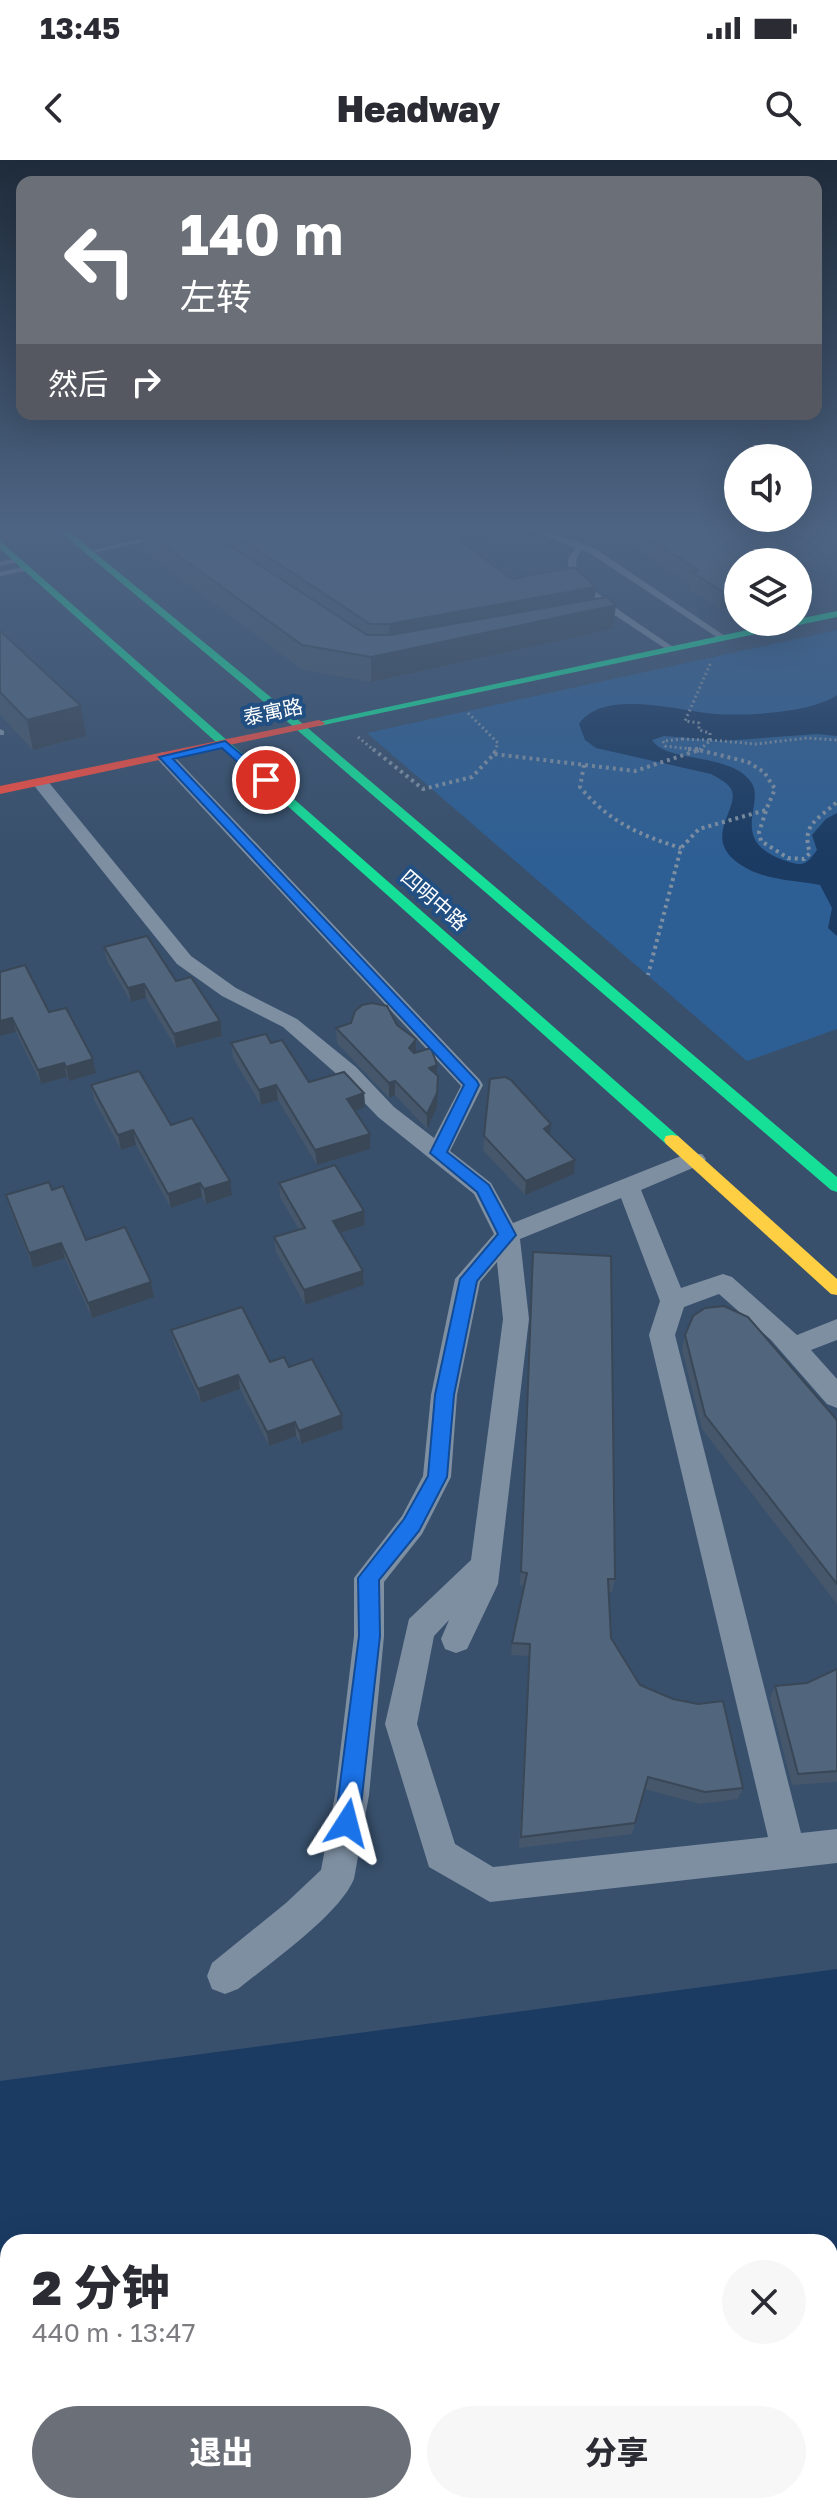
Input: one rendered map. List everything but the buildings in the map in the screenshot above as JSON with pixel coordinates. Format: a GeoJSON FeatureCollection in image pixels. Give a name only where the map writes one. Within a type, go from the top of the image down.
{"type":"FeatureCollection","features":[{"type":"Feature","properties":{"kind":"main road","name":"四明中路"},"geometry":{"type":"LineString","coordinates":[[97,635],[225,744],[837,1289]]}},
{"type":"Feature","properties":{"kind":"main road","name":"四明中路"},"geometry":{"type":"LineString","coordinates":[[189,635],[837,1186]]}},
{"type":"Feature","properties":{"kind":"main road","name":"泰寓路"},"geometry":{"type":"LineString","coordinates":[[0,790],[301,728],[707,635]]}},
{"type":"Feature","properties":{"kind":"main road","name":"泰寓路"},"geometry":{"type":"LineString","coordinates":[[0,780],[286,715],[664,644]]}},
{"type":"Feature","properties":{"kind":"street"},"geometry":{"type":"LineString","coordinates":[[165,757],[472,1085],[438,1153]]}},
{"type":"Feature","properties":{"kind":"street"},"geometry":{"type":"LineString","coordinates":[[40,783],[184,960],[229,992],[290,1023],[348,1072],[386,1112],[483,1189],[507,1235],[516,1319],[483,1584],[456,1639]]}},
{"type":"Feature","properties":{"kind":"street"},"geometry":{"type":"LineString","coordinates":[[225,1976],[299,1916],[337,1879],[352,1795],[369,1636],[369,1578],[412,1525],[437,1477],[444,1395],[468,1279],[507,1235],[694,1159]]}},
{"type":"Feature","properties":{"kind":"street"},"geometry":{"type":"LineString","coordinates":[[628,1186],[673,1301],[662,1335],[789,1852]]}},
{"type":"Feature","properties":{"kind":"street"},"geometry":{"type":"LineString","coordinates":[[673,1301],[723,1283],[793,1347],[837,1397]]}},
{"type":"Feature","properties":{"kind":"street"},"geometry":{"type":"LineString","coordinates":[[793,1347],[837,1329]]}},
{"type":"Feature","properties":{"kind":"street"},"geometry":{"type":"LineString","coordinates":[[485,1566],[420,1629],[401,1724],[441,1855],[490,1885],[837,1846]]}},
{"type":"Feature","properties":{"kind":"lane"},"geometry":{"type":"LineString","coordinates":[[650,635],[664,644]]}},
{"type":"Feature","properties":{"kind":"path"},"geometry":{"type":"LineString","coordinates":[[494,754],[635,771],[699,750],[709,741],[710,733],[699,730],[699,723],[685,721],[713,657]]}},
{"type":"Feature","properties":{"kind":"path"},"geometry":{"type":"LineString","coordinates":[[356,735],[423,789],[472,777],[494,754],[498,743],[477,719],[465,712]]}},
{"type":"Feature","properties":{"kind":"path"},"geometry":{"type":"LineString","coordinates":[[837,740],[812,737],[759,744],[663,741],[671,747],[699,750],[748,762],[764,772],[775,789],[759,832],[761,841],[788,858],[804,859],[810,853],[805,838],[807,829],[837,802]]}},
{"type":"Feature","properties":{"kind":"path"},"geometry":{"type":"LineString","coordinates":[[584,765],[580,787],[599,812],[632,833],[681,848]]}},
{"type":"Feature","properties":{"kind":"path"},"geometry":{"type":"LineString","coordinates":[[648,975],[681,848],[699,829],[766,810]]}},
{"type":"Feature","properties":{"kind":"shaded area"},"geometry":{"type":"Polygon","coordinates":[[[815,635],[837,635],[837,1029],[747,1061],[367,733],[815,635]]]}},
{"type":"Feature","properties":{"kind":"shaded area"},"geometry":{"type":"Polygon","coordinates":[[[837,695],[837,736],[817,734],[722,741],[664,736],[652,740],[670,752],[728,766],[751,782],[755,791],[753,835],[759,845],[772,855],[797,864],[807,861],[817,850],[812,835],[826,819],[837,813],[837,936],[828,928],[832,908],[820,885],[756,873],[733,858],[725,848],[722,837],[733,797],[725,782],[711,774],[596,748],[585,740],[579,724],[590,713],[623,704],[744,714],[811,706],[837,695]]]}},
{"type":"Feature","properties":{"kind":"shaded area"},"geometry":{"type":"Polygon","coordinates":[[[837,1969],[837,2234],[0,2234],[0,2081],[837,1969]]]}},
{"type":"Feature","properties":{"kind":"traffic: fast"},"geometry":{"type":"LineString","coordinates":[[102,635],[672,1140]]}},
{"type":"Feature","properties":{"kind":"traffic: fast"},"geometry":{"type":"LineString","coordinates":[[189,635],[837,1186]]}},
{"type":"Feature","properties":{"kind":"traffic: fast"},"geometry":{"type":"LineString","coordinates":[[319,723],[738,635]]}},
{"type":"Feature","properties":{"kind":"traffic: slow"},"geometry":{"type":"LineString","coordinates":[[672,1140],[837,1289]]}},
{"type":"Feature","properties":{"kind":"traffic: jam"},"geometry":{"type":"LineString","coordinates":[[0,790],[319,723]]}},
{"type":"Feature","properties":{"kind":"route"},"geometry":{"type":"LineString","coordinates":[[266,780],[225,744],[165,757],[472,1085],[438,1153],[483,1189],[507,1235],[468,1279],[444,1395],[437,1477],[412,1525],[369,1578],[369,1636],[347,1823]]}}]}
